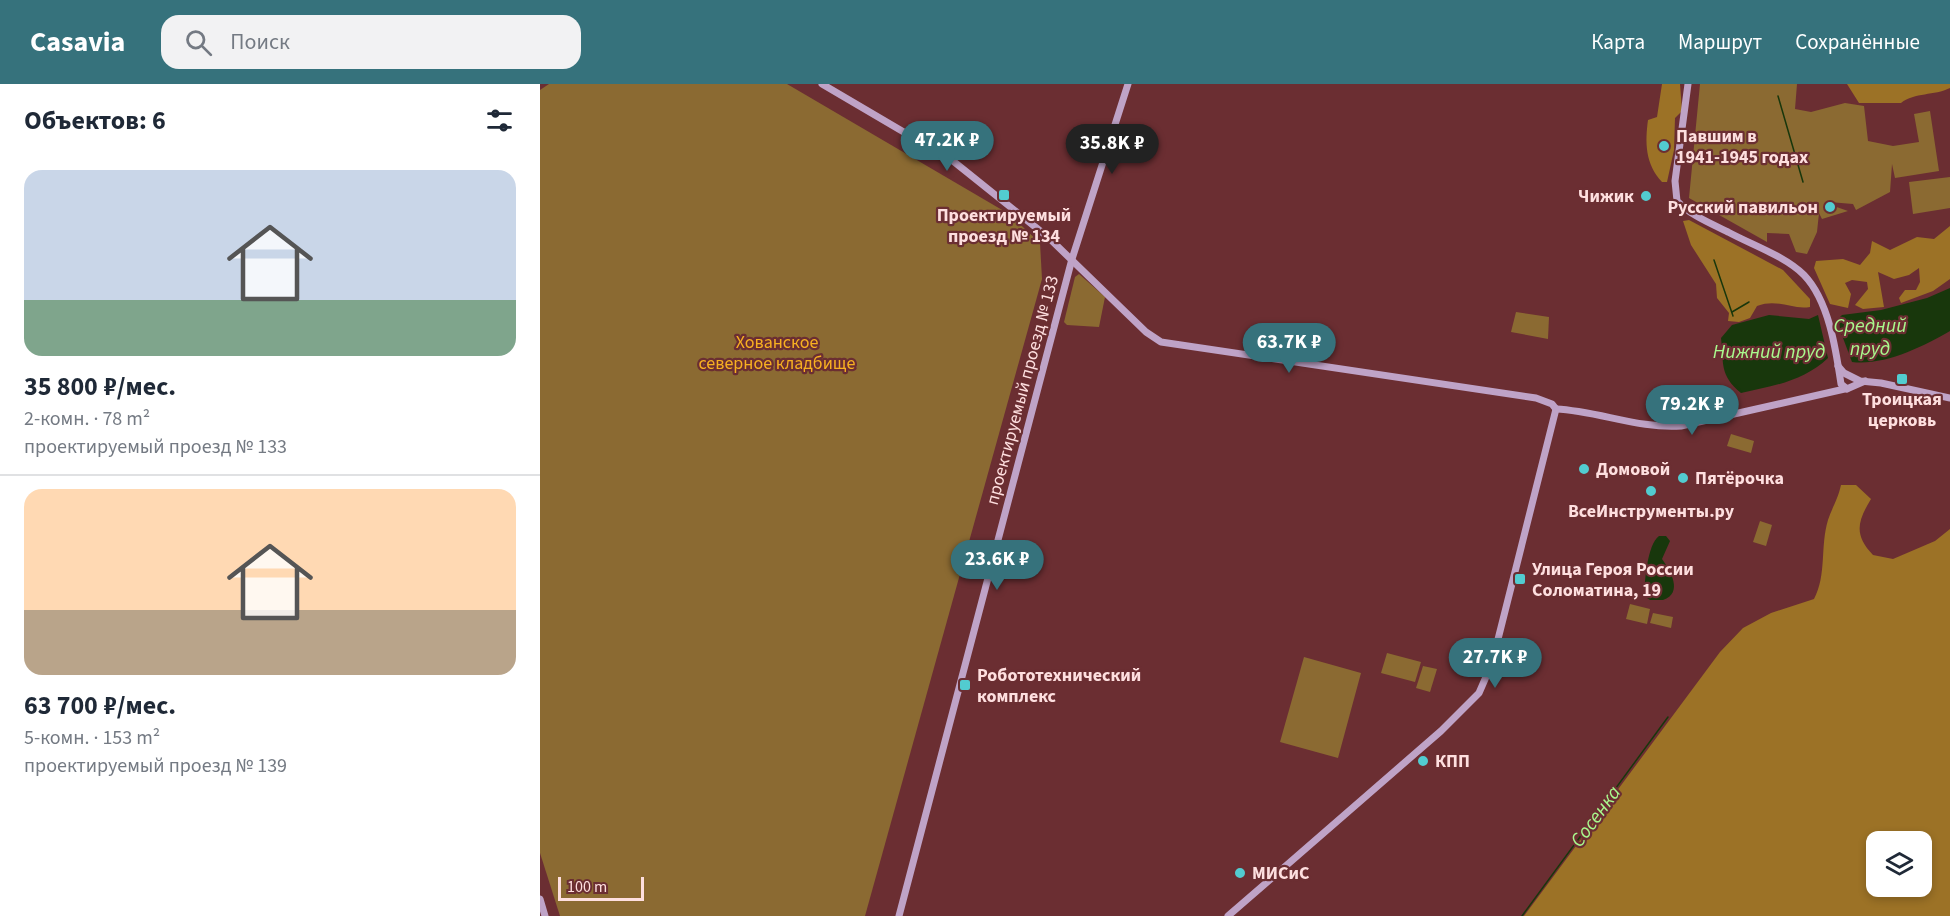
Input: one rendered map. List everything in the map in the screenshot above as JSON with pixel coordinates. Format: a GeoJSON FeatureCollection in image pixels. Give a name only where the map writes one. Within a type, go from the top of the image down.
{"type":"FeatureCollection","features":[{"type":"Feature","properties":{"kind":"street"},"geometry":{"type":"LineString","coordinates":[[822,84],[953,161],[1072,259],[1146,332],[1161,342],[1536,398],[1552,404],[1556,409],[1604,414],[1667,427],[1719,419],[1865,381]]}},
{"type":"Feature","properties":{"kind":"street","name":"проектируемый проезд № 133"},"geometry":{"type":"LineString","coordinates":[[899,916],[1072,259],[1128,84]]}},
{"type":"Feature","properties":{"kind":"street"},"geometry":{"type":"LineString","coordinates":[[1688,84],[1675,181],[1677,201],[1694,214],[1791,266],[1806,277],[1826,316],[1837,363],[1845,385]]}},
{"type":"Feature","properties":{"kind":"street"},"geometry":{"type":"LineString","coordinates":[[1837,363],[1850,376],[1865,381],[1950,398]]}},
{"type":"Feature","properties":{"kind":"street"},"geometry":{"type":"LineString","coordinates":[[1845,385],[1850,376]]}},
{"type":"Feature","properties":{"kind":"street"},"geometry":{"type":"LineString","coordinates":[[1845,385],[1850,376]]}},
{"type":"Feature","properties":{"kind":"street"},"geometry":{"type":"LineString","coordinates":[[1228,916],[1441,731],[1479,693],[1492,663],[1556,409]]}},
{"type":"Feature","properties":{"kind":"street"},"geometry":{"type":"LineString","coordinates":[[540,899],[545,916]]}},
{"type":"Feature","properties":{"kind":"green space","name":"Хованское северное кладбище"},"geometry":{"type":"Polygon","coordinates":[[[549,84],[787,84],[1009,214],[1040,243],[1042,279],[865,916],[560,916],[540,853],[540,90],[549,84]]]}},
{"type":"Feature","properties":{"kind":"green space"},"geometry":{"type":"Polygon","coordinates":[[[1700,84],[1797,84],[1795,109],[1811,112],[1845,103],[1864,106],[1868,141],[1893,146],[1919,142],[1914,114],[1930,111],[1939,171],[1895,178],[1892,164],[1890,192],[1856,210],[1853,204],[1829,202],[1828,204],[1848,211],[1822,219],[1819,213],[1817,232],[1807,254],[1796,252],[1789,234],[1767,233],[1767,242],[1689,198],[1700,84]]]}},
{"type":"Feature","properties":{"kind":"green space"},"geometry":{"type":"Polygon","coordinates":[[[1950,177],[1950,208],[1913,214],[1909,182],[1950,177]]]}},
{"type":"Feature","properties":{"kind":"green space"},"geometry":{"type":"Polygon","coordinates":[[[1079,274],[1105,297],[1099,327],[1067,325],[1064,322],[1075,277],[1079,274]]]}},
{"type":"Feature","properties":{"kind":"green space"},"geometry":{"type":"Polygon","coordinates":[[[1516,312],[1549,317],[1548,339],[1511,332],[1516,312]]]}},
{"type":"Feature","properties":{"kind":"green space"},"geometry":{"type":"Polygon","coordinates":[[[1731,434],[1754,441],[1751,453],[1727,446],[1731,434]]]}},
{"type":"Feature","properties":{"kind":"green space"},"geometry":{"type":"Polygon","coordinates":[[[1760,521],[1772,525],[1766,546],[1753,542],[1760,521]]]}},
{"type":"Feature","properties":{"kind":"green space"},"geometry":{"type":"Polygon","coordinates":[[[1630,604],[1650,609],[1647,624],[1626,619],[1630,604]]]}},
{"type":"Feature","properties":{"kind":"green space"},"geometry":{"type":"Polygon","coordinates":[[[1653,613],[1673,617],[1671,628],[1650,623],[1653,613]]]}},
{"type":"Feature","properties":{"kind":"green space"},"geometry":{"type":"Polygon","coordinates":[[[1387,653],[1421,662],[1415,682],[1381,673],[1387,653]]]}},
{"type":"Feature","properties":{"kind":"green space"},"geometry":{"type":"Polygon","coordinates":[[[1304,657],[1361,673],[1338,758],[1280,742],[1304,657]]]}},
{"type":"Feature","properties":{"kind":"green space"},"geometry":{"type":"Polygon","coordinates":[[[1423,666],[1437,669],[1430,692],[1416,688],[1423,666]]]}},
{"type":"Feature","properties":{"kind":"shaded area"},"geometry":{"type":"Polygon","coordinates":[[[1662,84],[1680,84],[1682,111],[1675,118],[1674,150],[1667,182],[1662,182],[1652,168],[1647,145],[1648,120],[1657,117],[1662,84]]]}},
{"type":"Feature","properties":{"kind":"shaded area"},"geometry":{"type":"Polygon","coordinates":[[[1847,84],[1950,84],[1950,88],[1912,97],[1901,103],[1859,103],[1847,84]]]}},
{"type":"Feature","properties":{"kind":"shaded area"},"geometry":{"type":"Polygon","coordinates":[[[1689,220],[1783,270],[1810,299],[1810,307],[1765,304],[1757,306],[1750,318],[1739,322],[1728,321],[1729,313],[1717,298],[1716,284],[1691,245],[1683,221],[1689,220]]]}},
{"type":"Feature","properties":{"kind":"shaded area"},"geometry":{"type":"Polygon","coordinates":[[[1950,226],[1950,279],[1933,291],[1901,303],[1899,298],[1905,290],[1916,290],[1920,282],[1919,268],[1909,275],[1894,279],[1878,272],[1884,307],[1863,309],[1855,305],[1868,289],[1867,282],[1852,280],[1845,283],[1851,294],[1848,308],[1830,304],[1814,268],[1816,261],[1843,259],[1860,265],[1870,253],[1872,241],[1890,250],[1917,237],[1934,239],[1950,226]]]}},
{"type":"Feature","properties":{"kind":"shaded area"},"geometry":{"type":"Polygon","coordinates":[[[1841,485],[1856,485],[1871,499],[1860,522],[1860,535],[1873,555],[1893,559],[1935,541],[1950,529],[1950,916],[1524,916],[1720,652],[1743,628],[1771,613],[1814,599],[1821,580],[1828,520],[1841,485]]]}},
{"type":"Feature","properties":{"kind":"water","name":"Средний пруд"},"geometry":{"type":"Polygon","coordinates":[[[1950,288],[1950,331],[1915,349],[1890,358],[1852,362],[1840,330],[1839,318],[1842,315],[1881,310],[1927,298],[1950,288]]]}},
{"type":"Feature","properties":{"kind":"water","name":"Нижний пруд"},"geometry":{"type":"Polygon","coordinates":[[[1769,315],[1809,319],[1818,315],[1828,358],[1819,366],[1798,377],[1741,393],[1726,374],[1721,338],[1732,325],[1769,315]]]}},
{"type":"Feature","properties":{"kind":"water"},"geometry":{"type":"Polygon","coordinates":[[[1659,536],[1666,536],[1670,541],[1662,559],[1671,575],[1674,587],[1669,597],[1663,600],[1650,600],[1644,596],[1646,573],[1649,555],[1659,536]]]}},
{"type":"Feature","properties":{"kind":"waterway"},"geometry":{"type":"LineString","coordinates":[[1778,96],[1803,182]]}},
{"type":"Feature","properties":{"kind":"waterway"},"geometry":{"type":"LineString","coordinates":[[1714,260],[1733,316]]}},
{"type":"Feature","properties":{"kind":"waterway"},"geometry":{"type":"LineString","coordinates":[[1732,312],[1749,302]]}},
{"type":"Feature","properties":{"kind":"waterway","name":"Сосенка"},"geometry":{"type":"LineString","coordinates":[[1522,916],[1668,717]]}},
{"type":"Feature","properties":{"kind":"place","name":"Павшим в 1941-1945 годах"},"geometry":{"type":"Point","coordinates":[1664,146]}},
{"type":"Feature","properties":{"kind":"place","name":"Проектируемый проезд № 134"},"geometry":{"type":"Point","coordinates":[1004,195]}},
{"type":"Feature","properties":{"kind":"place","name":"Чижик"},"geometry":{"type":"Point","coordinates":[1646,196]}},
{"type":"Feature","properties":{"kind":"place","name":"Русский павильон"},"geometry":{"type":"Point","coordinates":[1830,207]}},
{"type":"Feature","properties":{"kind":"place","name":"Троицкая церковь"},"geometry":{"type":"Point","coordinates":[1902,379]}},
{"type":"Feature","properties":{"kind":"place","name":"Домовой"},"geometry":{"type":"Point","coordinates":[1584,469]}},
{"type":"Feature","properties":{"kind":"place","name":"Пятёрочка"},"geometry":{"type":"Point","coordinates":[1683,478]}},
{"type":"Feature","properties":{"kind":"place","name":"ВсеИнструменты.ру"},"geometry":{"type":"Point","coordinates":[1651,491]}},
{"type":"Feature","properties":{"kind":"place","name":"Улица Героя России Соломатина, 19"},"geometry":{"type":"Point","coordinates":[1520,579]}},
{"type":"Feature","properties":{"kind":"place","name":"Робототехнический комплекс"},"geometry":{"type":"Point","coordinates":[965,685]}},
{"type":"Feature","properties":{"kind":"place","name":"КПП"},"geometry":{"type":"Point","coordinates":[1423,761]}},
{"type":"Feature","properties":{"kind":"place","name":"МИСиС"},"geometry":{"type":"Point","coordinates":[1240,873]}}]}
